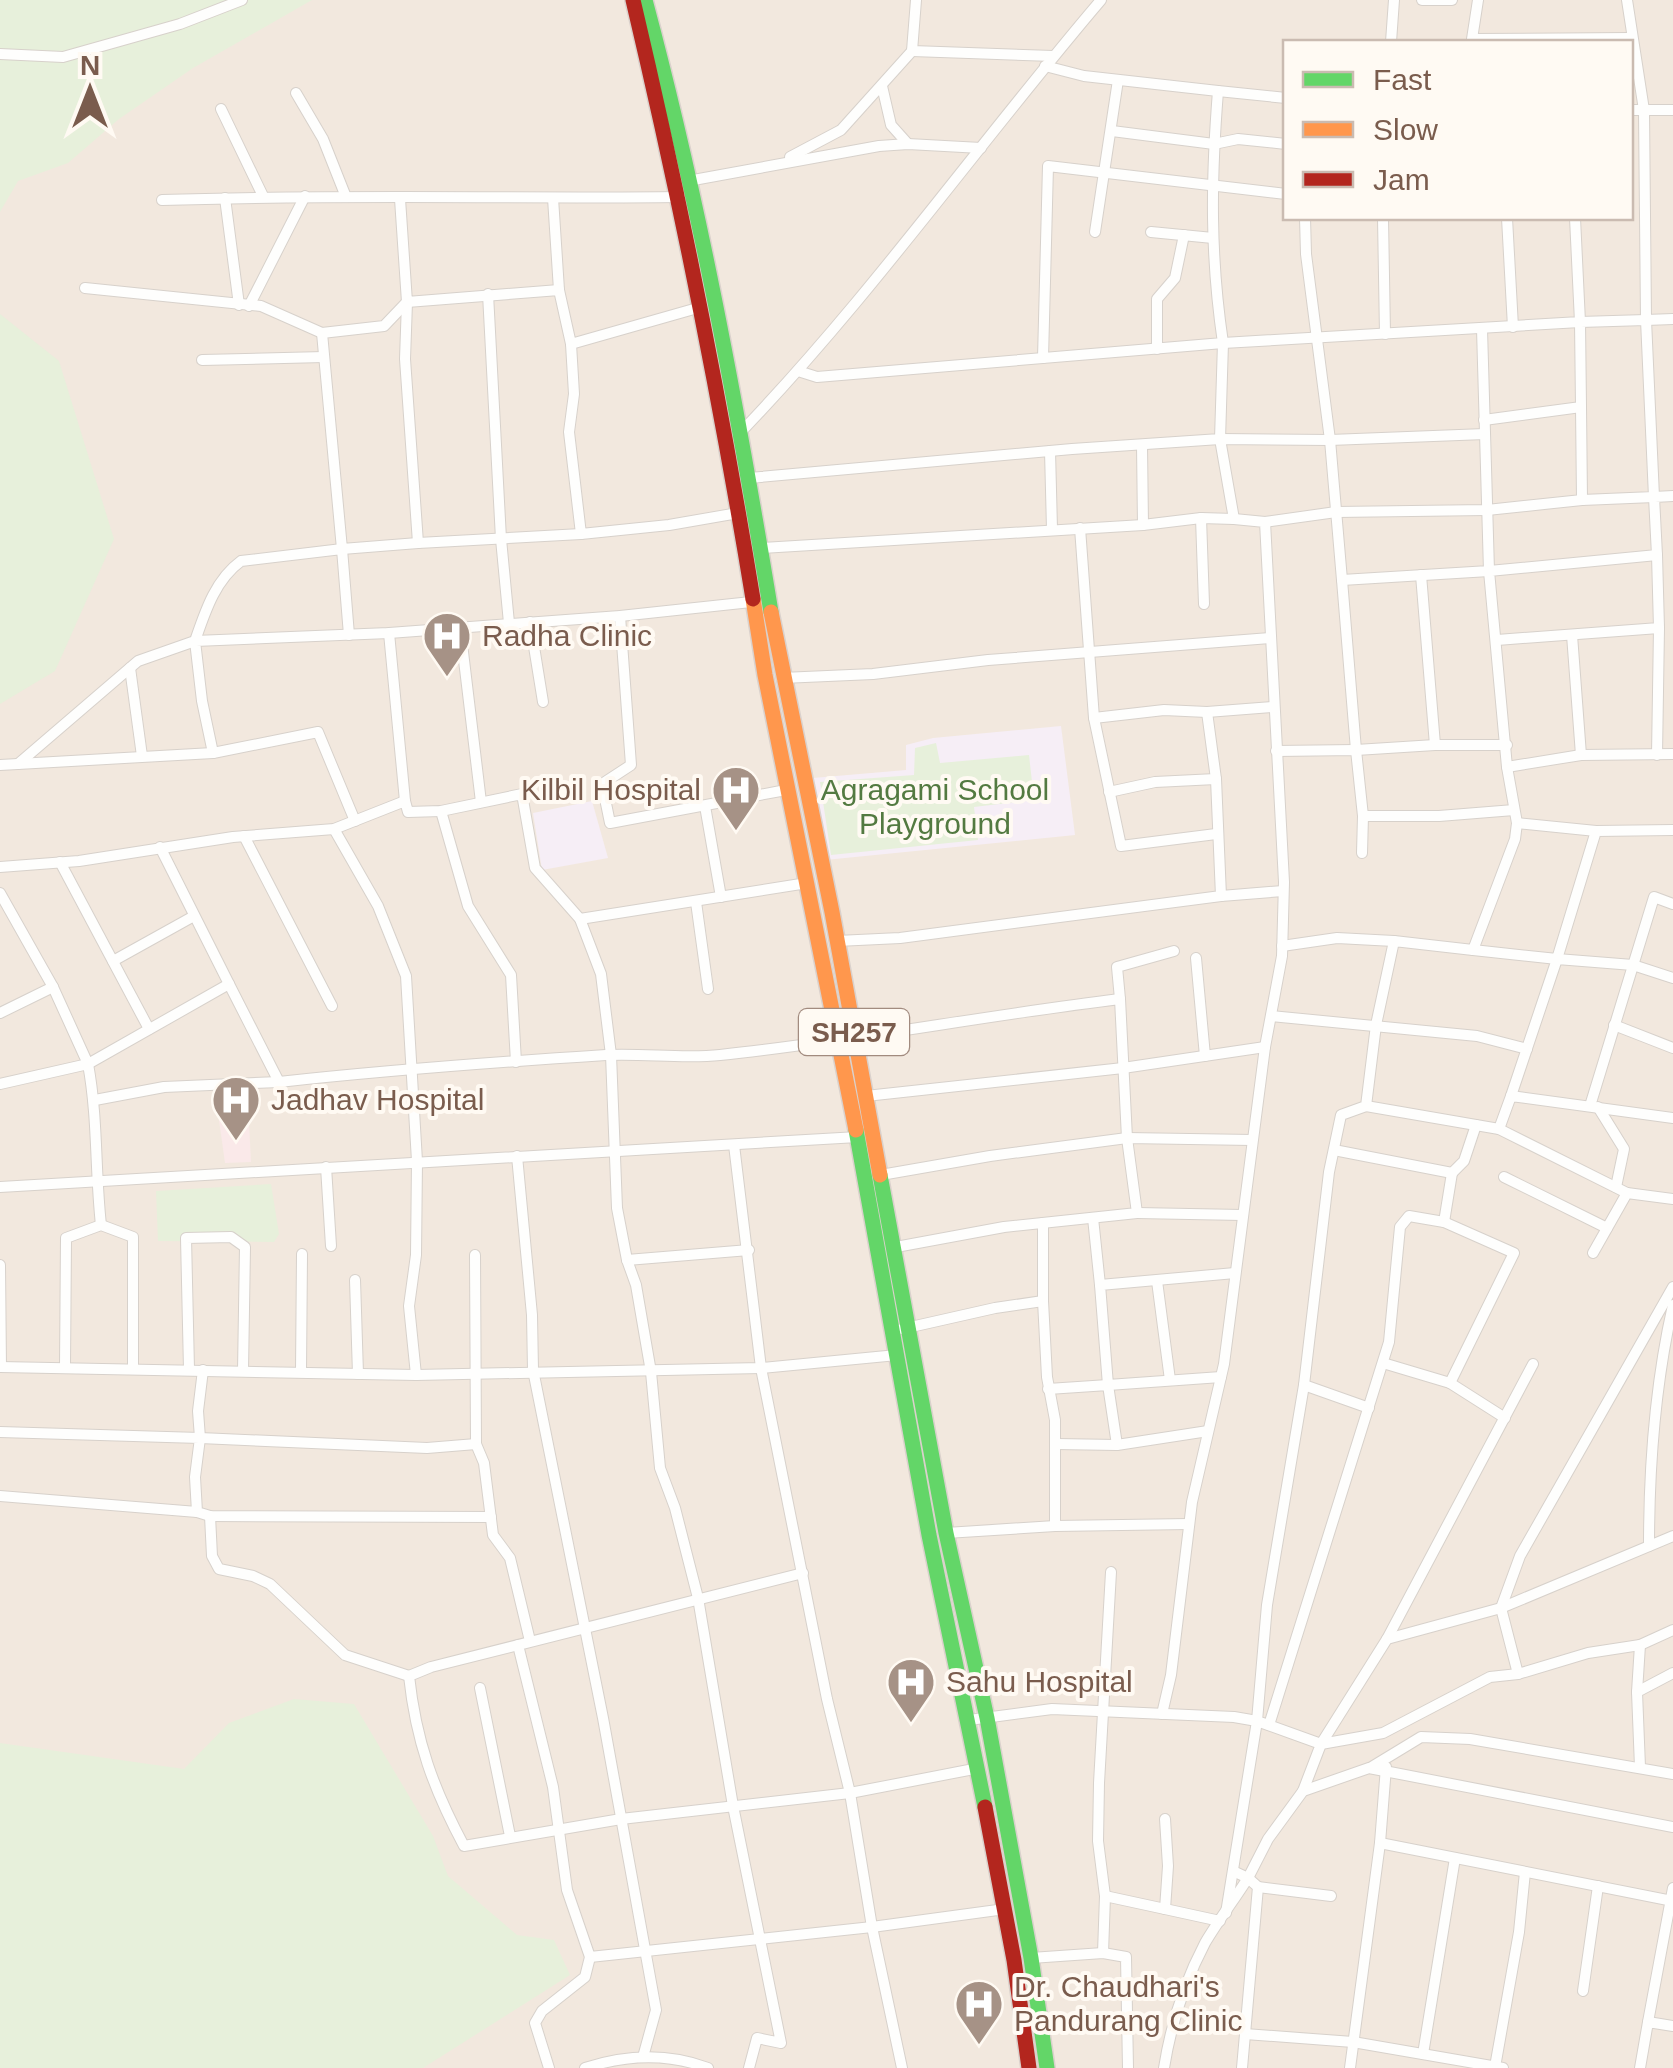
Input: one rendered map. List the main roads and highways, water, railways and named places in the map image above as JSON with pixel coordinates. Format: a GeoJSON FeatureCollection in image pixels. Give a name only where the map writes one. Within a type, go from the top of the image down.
{"type":"FeatureCollection","features":[{"type":"Feature","properties":{"kind":"main road","name":"SH257"},"geometry":{"type":"LineString","coordinates":[[633,0],[680,198],[728,446],[751,602],[858,1137],[929,1535],[970,1720],[1005,1908],[1029,2068]]}},
{"type":"Feature","properties":{"kind":"main road","name":"SH257"},"geometry":{"type":"LineString","coordinates":[[645,0],[670,94],[741,433],[782,678],[856,1038],[946,1534],[987,1718],[1047,2068]]}},
{"type":"Feature","properties":{"kind":"place","name":"Radha Clinic"},"geometry":{"type":"Point","coordinates":[447,678]}},
{"type":"Feature","properties":{"kind":"place","name":"Kilbil Hospital"},"geometry":{"type":"Point","coordinates":[736,832]}},
{"type":"Feature","properties":{"kind":"place","name":"Jadhav Hospital"},"geometry":{"type":"Point","coordinates":[236,1142]}},
{"type":"Feature","properties":{"kind":"place","name":"Sahu Hospital"},"geometry":{"type":"Point","coordinates":[911,1724]}},
{"type":"Feature","properties":{"kind":"place","name":"Dr. Chaudhari's Pandurang Clinic"},"geometry":{"type":"Point","coordinates":[979,2046]}},
{"type":"Feature","properties":{"kind":"park label","name":"Agragami School Playground"},"geometry":{"type":"Point","coordinates":[935,807]}}]}
